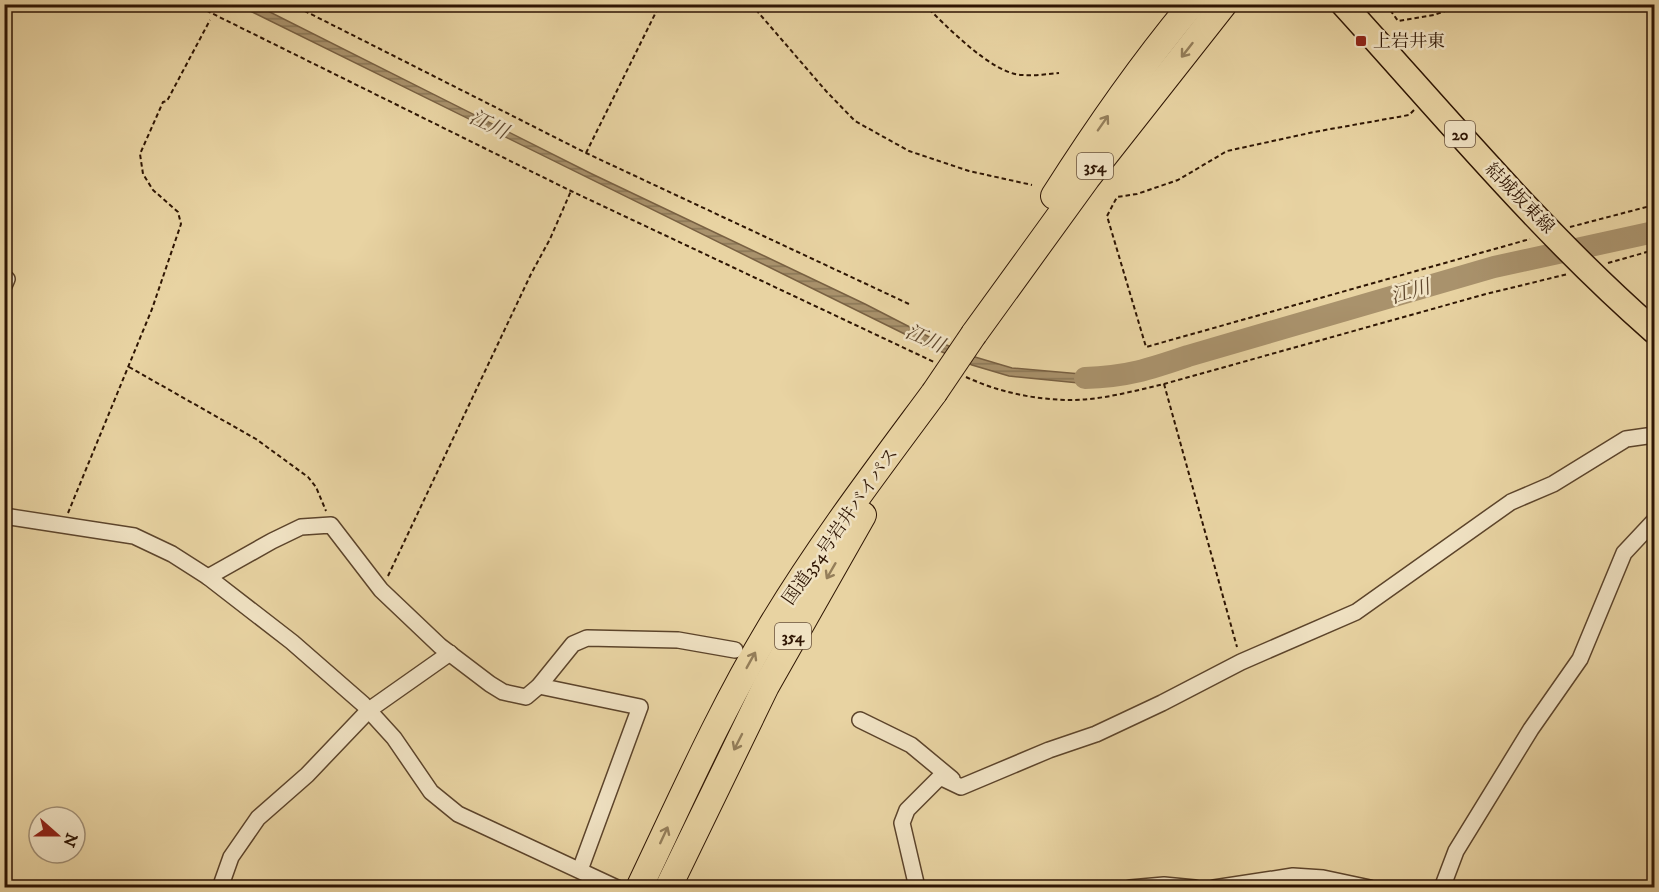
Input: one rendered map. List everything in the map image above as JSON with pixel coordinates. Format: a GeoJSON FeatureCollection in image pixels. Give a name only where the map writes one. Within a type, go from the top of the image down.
{"type":"FeatureCollection","features":[{"type":"Feature","properties":{"kind":"highway","name":"国道354号岩井バイパス"},"geometry":{"type":"LineString","coordinates":[[974,334],[1012,263],[1084,149],[1156,46],[1192,4]]}},
{"type":"Feature","properties":{"kind":"highway","name":"国道354号岩井バイパス"},"geometry":{"type":"LineString","coordinates":[[639,888],[733,694],[770,628],[851,504],[934,393],[1087,178],[1224,4]]}},
{"type":"Feature","properties":{"kind":"highway","name":"国道354号岩井バイパス"},"geometry":{"type":"LineString","coordinates":[[668,888],[766,686],[934,393]]}},
{"type":"Feature","properties":{"kind":"main road","name":"結城坂東線"},"geometry":{"type":"LineString","coordinates":[[1343,4],[1554,235],[1654,331]]}},
{"type":"Feature","properties":{"kind":"street"},"geometry":{"type":"LineString","coordinates":[[4,278],[7,279],[4,286]]}},
{"type":"Feature","properties":{"kind":"street"},"geometry":{"type":"LineString","coordinates":[[920,886],[902,823],[907,810],[940,777],[961,787],[1048,750],[1096,734],[1241,662],[1356,612],[1511,502],[1553,484],[1626,439],[1654,435]]}},
{"type":"Feature","properties":{"kind":"street"},"geometry":{"type":"LineString","coordinates":[[4,516],[134,536],[172,554],[208,577],[292,642],[369,710],[394,738],[431,792],[458,814],[617,888]]}},
{"type":"Feature","properties":{"kind":"street"},"geometry":{"type":"LineString","coordinates":[[1442,888],[1456,850],[1531,729],[1580,659],[1624,553],[1654,521]]}},
{"type":"Feature","properties":{"kind":"street"},"geometry":{"type":"LineString","coordinates":[[208,577],[301,527],[332,525],[381,590],[400,610],[490,684],[503,692],[526,697],[539,686],[573,644],[587,638],[678,640],[735,650]]}},
{"type":"Feature","properties":{"kind":"street"},"geometry":{"type":"LineString","coordinates":[[220,888],[231,857],[258,818],[307,775],[369,710],[450,653]]}},
{"type":"Feature","properties":{"kind":"street"},"geometry":{"type":"LineString","coordinates":[[539,686],[640,707],[580,870]]}},
{"type":"Feature","properties":{"kind":"street"},"geometry":{"type":"LineString","coordinates":[[860,720],[911,745],[961,787]]}},
{"type":"Feature","properties":{"kind":"street"},"geometry":{"type":"LineString","coordinates":[[1214,888],[1293,876],[1323,878],[1370,888]]}},
{"type":"Feature","properties":{"kind":"street"},"geometry":{"type":"LineString","coordinates":[[1130,888],[1164,885],[1195,888]]}},
{"type":"Feature","properties":{"kind":"path"},"geometry":{"type":"LineString","coordinates":[[193,4],[571,191],[944,367]]}},
{"type":"Feature","properties":{"kind":"path"},"geometry":{"type":"LineString","coordinates":[[291,4],[586,153],[909,304]]}},
{"type":"Feature","properties":{"kind":"path"},"geometry":{"type":"LineString","coordinates":[[586,153],[660,4]]}},
{"type":"Feature","properties":{"kind":"path"},"geometry":{"type":"LineString","coordinates":[[751,4],[855,122],[909,151],[969,171],[1032,185]]}},
{"type":"Feature","properties":{"kind":"path"},"geometry":{"type":"LineString","coordinates":[[924,4],[956,36],[991,63],[1020,76],[1059,73]]}},
{"type":"Feature","properties":{"kind":"path"},"geometry":{"type":"LineString","coordinates":[[1386,4],[1398,21],[1434,15],[1464,4]]}},
{"type":"Feature","properties":{"kind":"path"},"geometry":{"type":"LineString","coordinates":[[61,526],[152,309],[181,224],[178,212],[153,190],[143,174],[140,154],[164,102],[210,20]]}},
{"type":"Feature","properties":{"kind":"path"},"geometry":{"type":"LineString","coordinates":[[1427,97],[1409,115],[1227,151],[1178,180],[1137,194],[1117,197],[1107,216],[1146,347],[1654,206]]}},
{"type":"Feature","properties":{"kind":"path"},"geometry":{"type":"LineString","coordinates":[[381,590],[571,191]]}},
{"type":"Feature","properties":{"kind":"path"},"geometry":{"type":"LineString","coordinates":[[965,377],[986,387],[1025,395],[1072,400],[1121,393],[1164,384],[1486,294],[1654,250]]}},
{"type":"Feature","properties":{"kind":"path"},"geometry":{"type":"LineString","coordinates":[[128,367],[256,439],[308,477],[316,487],[332,525]]}},
{"type":"Feature","properties":{"kind":"path"},"geometry":{"type":"LineString","coordinates":[[1164,384],[1241,662]]}},
{"type":"Feature","properties":{"kind":"water"},"geometry":{"type":"Polygon","coordinates":[[[238,5],[256,5],[592,174],[865,304],[937,341],[975,357],[1012,368],[1081,374],[1116,373],[1115,382],[1079,383],[1009,376],[972,365],[933,348],[238,5]]]}},
{"type":"Feature","properties":{"kind":"waterway","name":"江川"},"geometry":{"type":"LineString","coordinates":[[1085,378],[1138,372],[1494,267],[1654,232]]}},
{"type":"Feature","properties":{"kind":"place","name":"上岩井東"},"geometry":{"type":"Point","coordinates":[1361,41]}}]}
